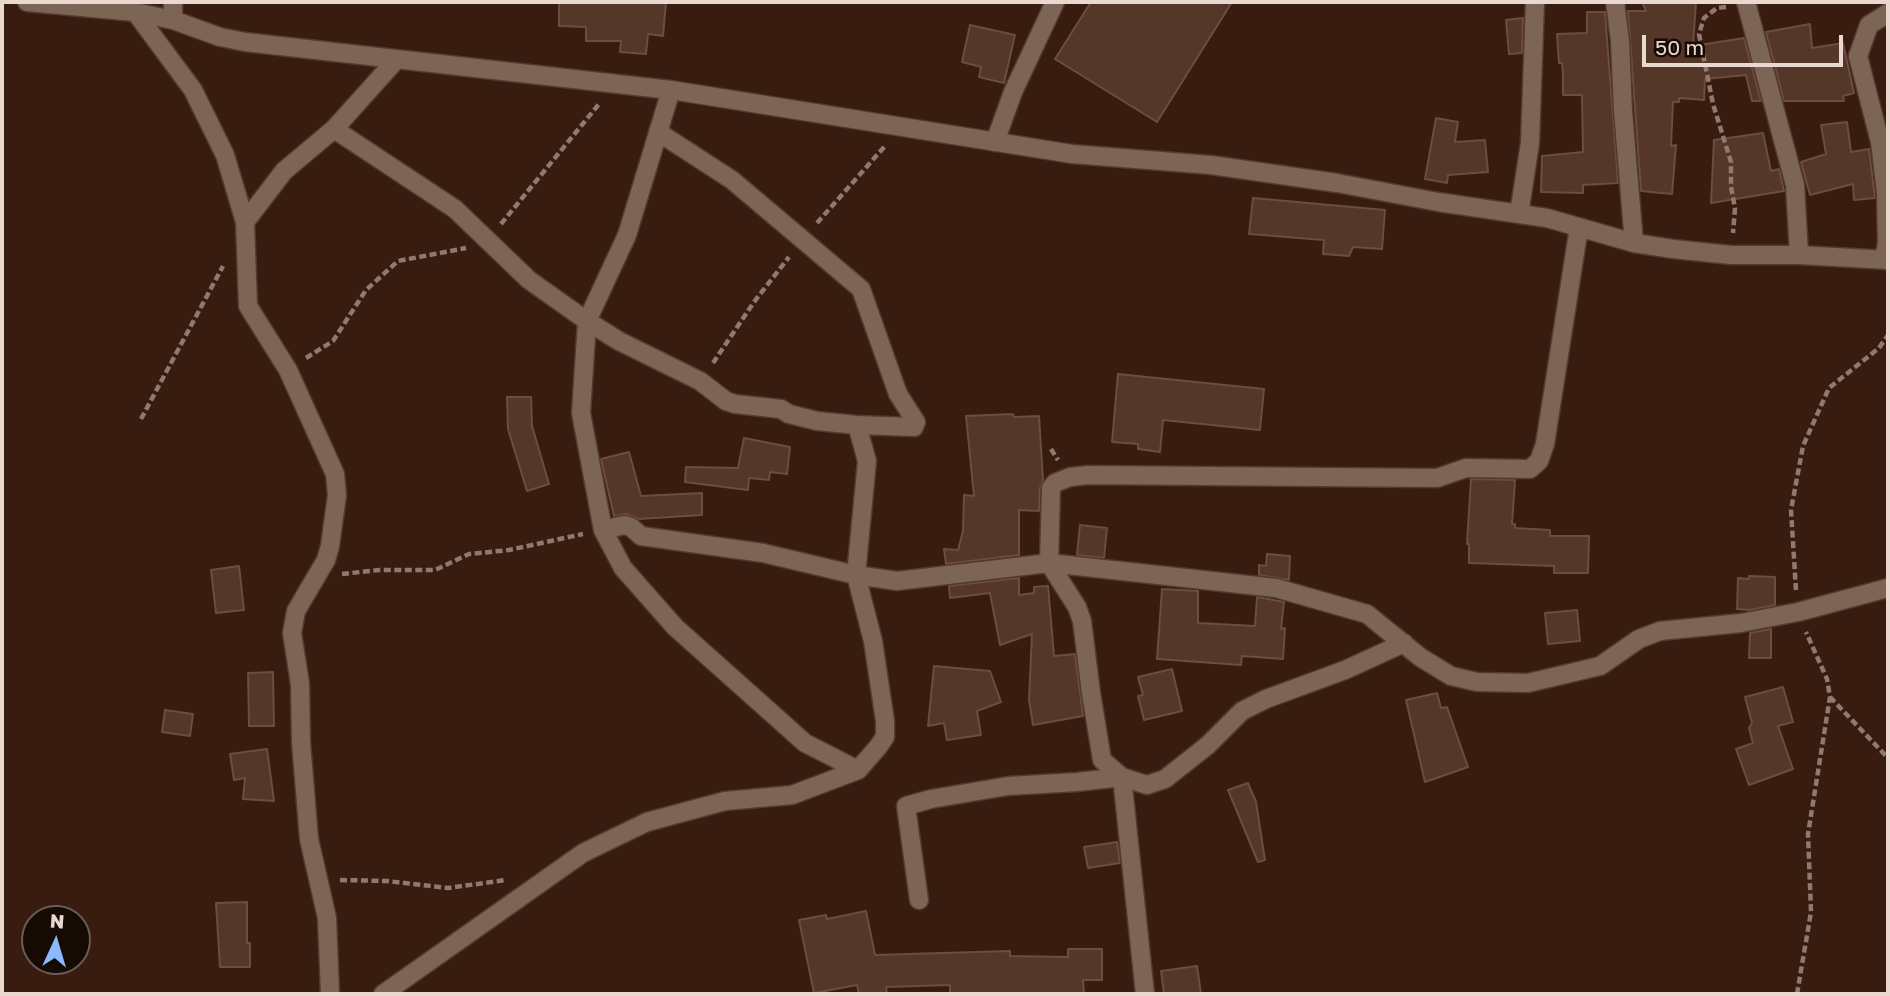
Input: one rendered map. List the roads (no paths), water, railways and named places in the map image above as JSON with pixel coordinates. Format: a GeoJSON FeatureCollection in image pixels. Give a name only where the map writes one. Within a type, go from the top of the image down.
{"type":"FeatureCollection","features":[{"type":"Feature","properties":{"kind":"street"},"geometry":{"type":"LineString","coordinates":[[27,2],[173,11],[220,37],[246,41],[671,90],[1072,155],[1211,165],[1337,183],[1547,218],[1634,243],[1731,255],[1799,255],[1886,260],[1886,193],[1880,142],[1858,56],[1869,25],[1888,13]]}},
{"type":"Feature","properties":{"kind":"street"},"geometry":{"type":"LineString","coordinates":[[995,142],[1013,92],[1055,2]]}},
{"type":"Feature","properties":{"kind":"street"},"geometry":{"type":"LineString","coordinates":[[1519,214],[1530,143],[1535,2]]}},
{"type":"Feature","properties":{"kind":"street"},"geometry":{"type":"LineString","coordinates":[[1615,2],[1634,243]]}},
{"type":"Feature","properties":{"kind":"street"},"geometry":{"type":"LineString","coordinates":[[1746,3],[1795,185],[1799,255]]}},
{"type":"Feature","properties":{"kind":"street"},"geometry":{"type":"LineString","coordinates":[[131,7],[193,90],[225,155],[245,222],[248,306],[288,370],[335,474],[337,495],[330,546],[326,560],[296,611],[292,633],[300,684],[302,767],[309,839],[327,918],[330,994]]}},
{"type":"Feature","properties":{"kind":"street"},"geometry":{"type":"LineString","coordinates":[[245,222],[284,171],[334,129],[396,60]]}},
{"type":"Feature","properties":{"kind":"street"},"geometry":{"type":"LineString","coordinates":[[671,90],[627,235],[586,321],[581,414],[603,530],[623,568],[675,627],[805,743],[858,770]]}},
{"type":"Feature","properties":{"kind":"street"},"geometry":{"type":"LineString","coordinates":[[334,129],[455,209],[529,280],[586,321],[659,362],[700,381],[726,401],[781,409],[789,414],[817,421],[912,427],[917,424],[898,394],[862,289],[732,180],[658,132]]}},
{"type":"Feature","properties":{"kind":"street"},"geometry":{"type":"LineString","coordinates":[[1404,643],[1242,711],[1209,744],[1165,779],[1147,785],[1122,777],[1102,760],[1083,621],[1049,563],[1051,488],[1055,483],[1070,477],[1089,475],[1437,478],[1466,468],[1530,469],[1539,461],[1545,444],[1579,227]]}},
{"type":"Feature","properties":{"kind":"street"},"geometry":{"type":"LineString","coordinates":[[383,994],[583,853],[647,822],[725,801],[792,794],[858,770],[885,737],[886,721],[873,641],[856,575],[867,461],[857,425]]}},
{"type":"Feature","properties":{"kind":"street"},"geometry":{"type":"LineString","coordinates":[[603,530],[624,525],[631,527],[641,536],[763,553],[856,575],[897,581],[1049,563],[1276,588],[1367,614],[1420,657],[1462,680],[1528,683],[1600,666],[1639,639],[1660,631],[1741,623],[1798,612],[1888,588]]}},
{"type":"Feature","properties":{"kind":"street"},"geometry":{"type":"LineString","coordinates":[[919,900],[906,806],[1008,786],[1122,777]]}},
{"type":"Feature","properties":{"kind":"street"},"geometry":{"type":"LineString","coordinates":[[1122,777],[1144,994]]}}]}
